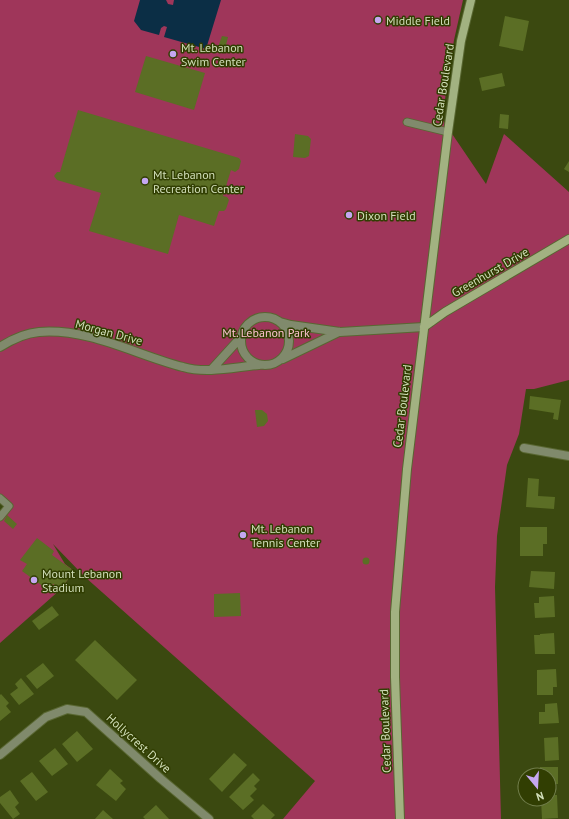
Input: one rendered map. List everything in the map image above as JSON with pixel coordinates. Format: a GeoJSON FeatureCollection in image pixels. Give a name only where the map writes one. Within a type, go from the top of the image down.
{"type":"FeatureCollection","features":[{"type":"Feature","properties":{"kind":"street","name":"Cedar Boulevard"},"geometry":{"type":"LineString","coordinates":[[400,819],[395,676],[396,602],[407,469],[448,132],[461,41],[471,0]]}},
{"type":"Feature","properties":{"kind":"street","name":"Greenhurst Drive"},"geometry":{"type":"LineString","coordinates":[[424,327],[444,312],[569,239]]}},
{"type":"Feature","properties":{"kind":"street"},"geometry":{"type":"LineString","coordinates":[[340,332],[266,366],[259,365],[247,357],[243,351],[241,343],[244,329],[256,319],[263,317],[271,318],[291,325],[340,332],[424,327]]}},
{"type":"Feature","properties":{"kind":"street"},"geometry":{"type":"LineString","coordinates":[[278,321],[284,326],[288,333],[289,340],[285,355],[279,361]]}},
{"type":"Feature","properties":{"kind":"street","name":"Morgan Drive"},"geometry":{"type":"LineString","coordinates":[[0,347],[22,336],[38,332],[61,332],[83,335],[184,368],[199,370],[259,365]]}},
{"type":"Feature","properties":{"kind":"street"},"geometry":{"type":"LineString","coordinates":[[212,369],[242,336]]}},
{"type":"Feature","properties":{"kind":"street"},"geometry":{"type":"LineString","coordinates":[[524,448],[569,456]]}},
{"type":"Feature","properties":{"kind":"street","name":"Hollycrest Drive"},"geometry":{"type":"LineString","coordinates":[[0,755],[46,717],[67,709],[86,712],[161,779],[209,819]]}},
{"type":"Feature","properties":{"kind":"lane"},"geometry":{"type":"LineString","coordinates":[[407,122],[448,132]]}},
{"type":"Feature","properties":{"kind":"lane"},"geometry":{"type":"LineString","coordinates":[[0,498],[9,506],[0,517]]}},
{"type":"Feature","properties":{"kind":"green space","name":"Mt. Lebanon Park"},"geometry":{"type":"Polygon","coordinates":[[[0,0],[463,0],[454,40],[442,119],[486,184],[504,134],[569,192],[569,380],[534,389],[526,389],[519,434],[507,465],[497,536],[495,587],[501,819],[283,819],[315,781],[85,577],[53,544],[65,564],[74,571],[61,589],[0,643],[0,512],[8,510],[0,502],[0,0]]]}},
{"type":"Feature","properties":{"kind":"water"},"geometry":{"type":"Polygon","coordinates":[[[140,0],[166,0],[168,4],[173,5],[174,0],[221,0],[206,49],[164,37],[167,27],[164,26],[161,28],[159,35],[141,30],[134,21],[140,0]]]}},
{"type":"Feature","properties":{"kind":"building"},"geometry":{"type":"Polygon","coordinates":[[[505,16],[529,21],[523,51],[499,46],[505,16]]]}},
{"type":"Feature","properties":{"kind":"building"},"geometry":{"type":"Polygon","coordinates":[[[222,36],[228,37],[225,49],[218,47],[222,36]]]}},
{"type":"Feature","properties":{"kind":"building"},"geometry":{"type":"Polygon","coordinates":[[[146,56],[205,73],[194,110],[135,92],[146,56]]]}},
{"type":"Feature","properties":{"kind":"building"},"geometry":{"type":"Polygon","coordinates":[[[502,73],[505,86],[482,91],[479,78],[502,73]]]}},
{"type":"Feature","properties":{"kind":"building","name":"Mt. Lebanon Recreation Center"},"geometry":{"type":"Polygon","coordinates":[[[78,110],[239,158],[241,161],[239,169],[235,172],[231,170],[223,196],[227,197],[229,200],[226,209],[224,211],[219,211],[214,226],[179,215],[168,254],[89,231],[101,193],[57,180],[54,176],[57,172],[60,172],[78,110]]]}},
{"type":"Feature","properties":{"kind":"building"},"geometry":{"type":"Polygon","coordinates":[[[500,114],[509,115],[508,129],[499,128],[500,114]]]}},
{"type":"Feature","properties":{"kind":"building"},"geometry":{"type":"Polygon","coordinates":[[[295,134],[308,136],[311,139],[309,156],[305,158],[293,157],[295,134]]]}},
{"type":"Feature","properties":{"kind":"building"},"geometry":{"type":"Polygon","coordinates":[[[569,161],[569,172],[564,169],[569,161]]]}},
{"type":"Feature","properties":{"kind":"building"},"geometry":{"type":"Polygon","coordinates":[[[530,396],[561,400],[558,420],[553,419],[554,413],[529,409],[530,396]]]}},
{"type":"Feature","properties":{"kind":"building"},"geometry":{"type":"Polygon","coordinates":[[[255,410],[262,410],[267,414],[268,421],[264,426],[257,427],[255,410]]]}},
{"type":"Feature","properties":{"kind":"building"},"geometry":{"type":"Polygon","coordinates":[[[528,478],[539,479],[538,496],[555,497],[554,509],[526,507],[528,478]]]}},
{"type":"Feature","properties":{"kind":"building"},"geometry":{"type":"Polygon","coordinates":[[[7,515],[17,524],[13,529],[4,521],[7,515]]]}},
{"type":"Feature","properties":{"kind":"building"},"geometry":{"type":"Polygon","coordinates":[[[520,527],[547,527],[547,544],[543,544],[543,556],[520,556],[520,527]]]}},
{"type":"Feature","properties":{"kind":"building"},"geometry":{"type":"Polygon","coordinates":[[[37,538],[54,551],[52,555],[74,571],[61,589],[53,584],[48,590],[22,571],[27,564],[20,560],[37,538]]]}},
{"type":"Feature","properties":{"kind":"building"},"geometry":{"type":"Polygon","coordinates":[[[366,558],[369,561],[366,564],[363,561],[366,558]]]}},
{"type":"Feature","properties":{"kind":"building"},"geometry":{"type":"Polygon","coordinates":[[[531,571],[555,572],[554,589],[529,587],[531,571]]]}},
{"type":"Feature","properties":{"kind":"building"},"geometry":{"type":"Polygon","coordinates":[[[240,593],[241,616],[214,617],[214,594],[240,593]]]}},
{"type":"Feature","properties":{"kind":"building"},"geometry":{"type":"Polygon","coordinates":[[[554,596],[555,617],[535,618],[534,603],[539,603],[539,597],[554,596]]]}},
{"type":"Feature","properties":{"kind":"building"},"geometry":{"type":"Polygon","coordinates":[[[52,606],[59,615],[39,630],[32,621],[52,606]]]}},
{"type":"Feature","properties":{"kind":"building"},"geometry":{"type":"Polygon","coordinates":[[[554,633],[555,654],[535,654],[534,635],[554,633]]]}},
{"type":"Feature","properties":{"kind":"building"},"geometry":{"type":"Polygon","coordinates":[[[95,640],[137,680],[117,700],[75,660],[95,640]]]}},
{"type":"Feature","properties":{"kind":"building"},"geometry":{"type":"Polygon","coordinates":[[[43,663],[54,676],[37,689],[26,676],[43,663]]]}},
{"type":"Feature","properties":{"kind":"building"},"geometry":{"type":"Polygon","coordinates":[[[556,669],[557,687],[553,687],[553,695],[537,695],[537,670],[556,669]]]}},
{"type":"Feature","properties":{"kind":"building"},"geometry":{"type":"Polygon","coordinates":[[[21,678],[34,694],[19,705],[10,694],[18,688],[15,684],[21,678]]]}},
{"type":"Feature","properties":{"kind":"building"},"geometry":{"type":"Polygon","coordinates":[[[1,694],[9,703],[6,706],[11,712],[0,721],[0,695],[1,694]]]}},
{"type":"Feature","properties":{"kind":"building"},"geometry":{"type":"Polygon","coordinates":[[[557,703],[559,723],[539,724],[539,712],[545,712],[545,704],[557,703]]]}},
{"type":"Feature","properties":{"kind":"building"},"geometry":{"type":"Polygon","coordinates":[[[77,731],[93,749],[77,762],[62,744],[77,731]]]}},
{"type":"Feature","properties":{"kind":"building"},"geometry":{"type":"Polygon","coordinates":[[[558,737],[559,760],[545,761],[544,738],[558,737]]]}},
{"type":"Feature","properties":{"kind":"building"},"geometry":{"type":"Polygon","coordinates":[[[55,748],[68,764],[52,776],[39,761],[55,748]]]}},
{"type":"Feature","properties":{"kind":"building"},"geometry":{"type":"Polygon","coordinates":[[[234,753],[247,765],[222,792],[209,779],[234,753]]]}},
{"type":"Feature","properties":{"kind":"building"},"geometry":{"type":"Polygon","coordinates":[[[557,767],[558,767],[557,784],[557,767]]]}},
{"type":"Feature","properties":{"kind":"building"},"geometry":{"type":"Polygon","coordinates":[[[110,769],[123,781],[120,783],[126,789],[116,801],[96,785],[110,769]]]}},
{"type":"Feature","properties":{"kind":"building"},"geometry":{"type":"Polygon","coordinates":[[[32,772],[48,792],[36,801],[20,781],[32,772]]]}},
{"type":"Feature","properties":{"kind":"building"},"geometry":{"type":"Polygon","coordinates":[[[253,773],[260,780],[254,786],[257,789],[250,796],[254,800],[243,810],[229,797],[253,773]]]}},
{"type":"Feature","properties":{"kind":"building"},"geometry":{"type":"Polygon","coordinates":[[[10,790],[19,803],[15,807],[20,814],[13,819],[0,803],[0,797],[10,790]]]}},
{"type":"Feature","properties":{"kind":"building"},"geometry":{"type":"Polygon","coordinates":[[[557,795],[558,818],[542,819],[541,807],[557,807],[557,795]]]}},
{"type":"Feature","properties":{"kind":"building"},"geometry":{"type":"Polygon","coordinates":[[[263,804],[275,815],[271,819],[254,819],[251,816],[263,804]]]}},
{"type":"Feature","properties":{"kind":"building"},"geometry":{"type":"Polygon","coordinates":[[[156,805],[169,819],[145,819],[143,817],[156,805]]]}},
{"type":"Feature","properties":{"kind":"building"},"geometry":{"type":"Polygon","coordinates":[[[103,810],[113,819],[95,819],[103,810]]]}},
{"type":"Feature","properties":{"kind":"place","name":"Middle Field"},"geometry":{"type":"Point","coordinates":[378,20]}},
{"type":"Feature","properties":{"kind":"place","name":"Mt. Lebanon Swim Center"},"geometry":{"type":"Point","coordinates":[173,54]}},
{"type":"Feature","properties":{"kind":"place","name":"Mt. Lebanon Recreation Center"},"geometry":{"type":"Point","coordinates":[145,181]}},
{"type":"Feature","properties":{"kind":"place","name":"Dixon Field"},"geometry":{"type":"Point","coordinates":[349,215]}},
{"type":"Feature","properties":{"kind":"place","name":"Mt. Lebanon Tennis Center"},"geometry":{"type":"Point","coordinates":[243,535]}},
{"type":"Feature","properties":{"kind":"place","name":"Mount Lebanon Stadium"},"geometry":{"type":"Point","coordinates":[34,580]}}]}
